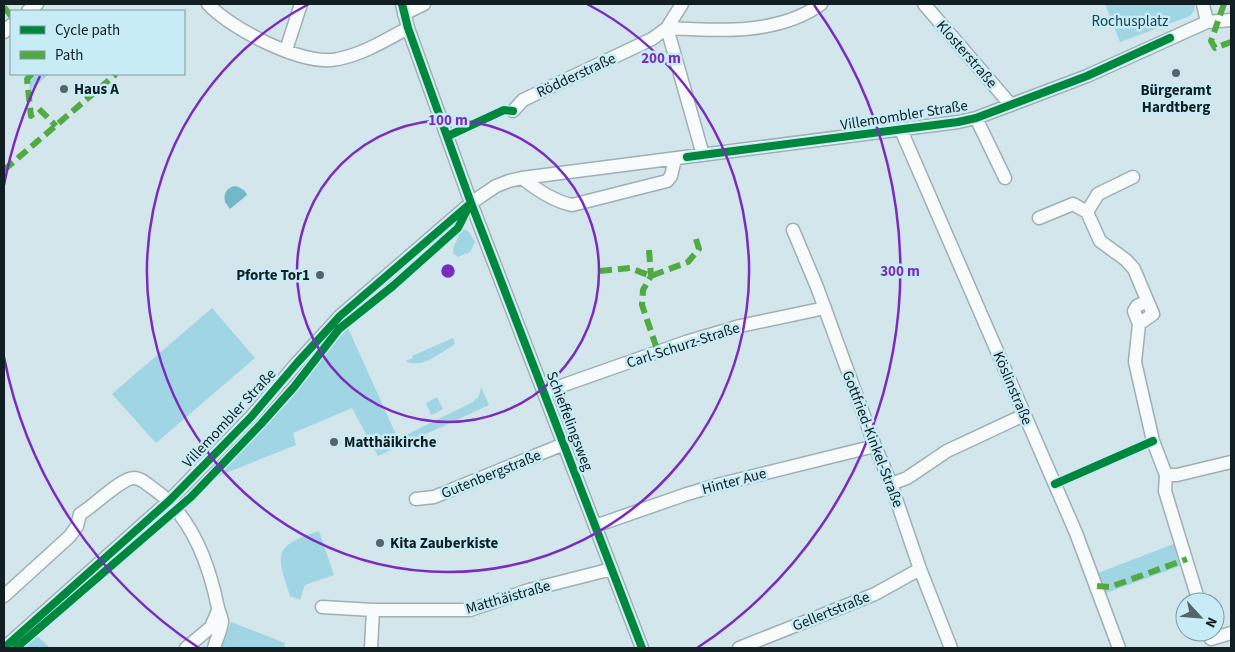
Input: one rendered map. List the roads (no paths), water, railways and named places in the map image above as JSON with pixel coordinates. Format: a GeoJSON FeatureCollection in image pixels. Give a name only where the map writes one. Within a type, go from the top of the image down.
{"type":"FeatureCollection","features":[{"type":"Feature","properties":{"kind":"street"},"geometry":{"type":"LineString","coordinates":[[208,4],[229,22],[255,38],[312,59],[337,60],[366,50],[408,28]]}},
{"type":"Feature","properties":{"kind":"street"},"geometry":{"type":"LineString","coordinates":[[286,50],[301,4]]}},
{"type":"Feature","properties":{"kind":"street"},"geometry":{"type":"LineString","coordinates":[[403,9],[424,4]]}},
{"type":"Feature","properties":{"kind":"street"},"geometry":{"type":"LineString","coordinates":[[682,4],[667,28],[703,155]]}},
{"type":"Feature","properties":{"kind":"street"},"geometry":{"type":"LineString","coordinates":[[667,28],[702,30],[766,27],[793,19],[821,4]]}},
{"type":"Feature","properties":{"kind":"street","name":"Klosterstraße"},"geometry":{"type":"LineString","coordinates":[[924,4],[1010,104]]}},
{"type":"Feature","properties":{"kind":"street"},"geometry":{"type":"LineString","coordinates":[[1203,4],[1207,22]]}},
{"type":"Feature","properties":{"kind":"street","name":"Schieffelingsweg"},"geometry":{"type":"LineString","coordinates":[[403,9],[408,28],[471,203],[642,648]]}},
{"type":"Feature","properties":{"kind":"street","name":"Villemombler Straße"},"geometry":{"type":"LineString","coordinates":[[4,648],[169,501],[251,418],[340,316],[471,203],[496,186],[509,180],[522,178],[901,130],[976,118],[1087,76],[1207,22],[1231,20]]}},
{"type":"Feature","properties":{"kind":"street","name":"Rödderstraße"},"geometry":{"type":"LineString","coordinates":[[513,111],[523,100],[652,39],[667,28]]}},
{"type":"Feature","properties":{"kind":"street"},"geometry":{"type":"LineString","coordinates":[[976,118],[1005,178]]}},
{"type":"Feature","properties":{"kind":"street","name":"Köslinstraße"},"geometry":{"type":"LineString","coordinates":[[901,130],[1080,542],[1119,648]]}},
{"type":"Feature","properties":{"kind":"street"},"geometry":{"type":"LineString","coordinates":[[522,178],[536,189],[562,203],[572,205],[667,181],[671,176],[675,159]]}},
{"type":"Feature","properties":{"kind":"street"},"geometry":{"type":"LineString","coordinates":[[1087,212],[1098,194],[1133,178]]}},
{"type":"Feature","properties":{"kind":"street"},"geometry":{"type":"LineString","coordinates":[[1039,218],[1073,204],[1087,212],[1100,241],[1126,260],[1134,269],[1153,314],[1139,324],[1136,362],[1153,441],[1166,475],[1165,491],[1196,592]]}},
{"type":"Feature","properties":{"kind":"street","name":"Gottfried-Kinkel-Straße"},"geometry":{"type":"LineString","coordinates":[[793,230],[825,308],[875,446],[891,484],[920,569],[951,648]]}},
{"type":"Feature","properties":{"kind":"street","name":"Carl-Schurz-Straße"},"geometry":{"type":"LineString","coordinates":[[544,392],[731,328],[825,308]]}},
{"type":"Feature","properties":{"kind":"street"},"geometry":{"type":"LineString","coordinates":[[891,484],[907,478],[947,452],[1024,414]]}},
{"type":"Feature","properties":{"kind":"street","name":"Gutenbergstraße"},"geometry":{"type":"LineString","coordinates":[[416,499],[434,497],[564,444]]}},
{"type":"Feature","properties":{"kind":"street","name":"Hinter Aue"},"geometry":{"type":"LineString","coordinates":[[595,526],[687,494],[875,446]]}},
{"type":"Feature","properties":{"kind":"street"},"geometry":{"type":"LineString","coordinates":[[1166,475],[1177,475],[1231,462]]}},
{"type":"Feature","properties":{"kind":"street"},"geometry":{"type":"LineString","coordinates":[[4,596],[70,536],[77,526],[80,514],[88,510],[122,483],[133,478],[143,481],[163,495],[196,540],[216,596],[222,622],[213,648],[204,641],[196,639]]}},
{"type":"Feature","properties":{"kind":"street","name":"Matthäistraße"},"geometry":{"type":"LineString","coordinates":[[322,607],[373,610],[470,610],[529,590],[612,569]]}},
{"type":"Feature","properties":{"kind":"street","name":"Gellertstraße"},"geometry":{"type":"LineString","coordinates":[[739,648],[875,594],[920,569]]}},
{"type":"Feature","properties":{"kind":"street"},"geometry":{"type":"LineString","coordinates":[[186,648],[211,627],[218,608]]}},
{"type":"Feature","properties":{"kind":"street"},"geometry":{"type":"LineString","coordinates":[[371,648],[373,610]]}},
{"type":"Feature","properties":{"kind":"place","name":"Bürgeramt Hardtberg"},"geometry":{"type":"Point","coordinates":[1176,73]}},
{"type":"Feature","properties":{"kind":"place","name":"Haus A"},"geometry":{"type":"Point","coordinates":[64,89]}},
{"type":"Feature","properties":{"kind":"place","name":"Pforte Tor1"},"geometry":{"type":"Point","coordinates":[320,275]}},
{"type":"Feature","properties":{"kind":"place","name":"Matthäikirche"},"geometry":{"type":"Point","coordinates":[334,442]}},
{"type":"Feature","properties":{"kind":"place","name":"Kita Zauberkiste"},"geometry":{"type":"Point","coordinates":[380,543]}},
{"type":"Feature","properties":{"kind":"park label","name":"Rochusplatz"},"geometry":{"type":"Point","coordinates":[1130,21]}}]}
